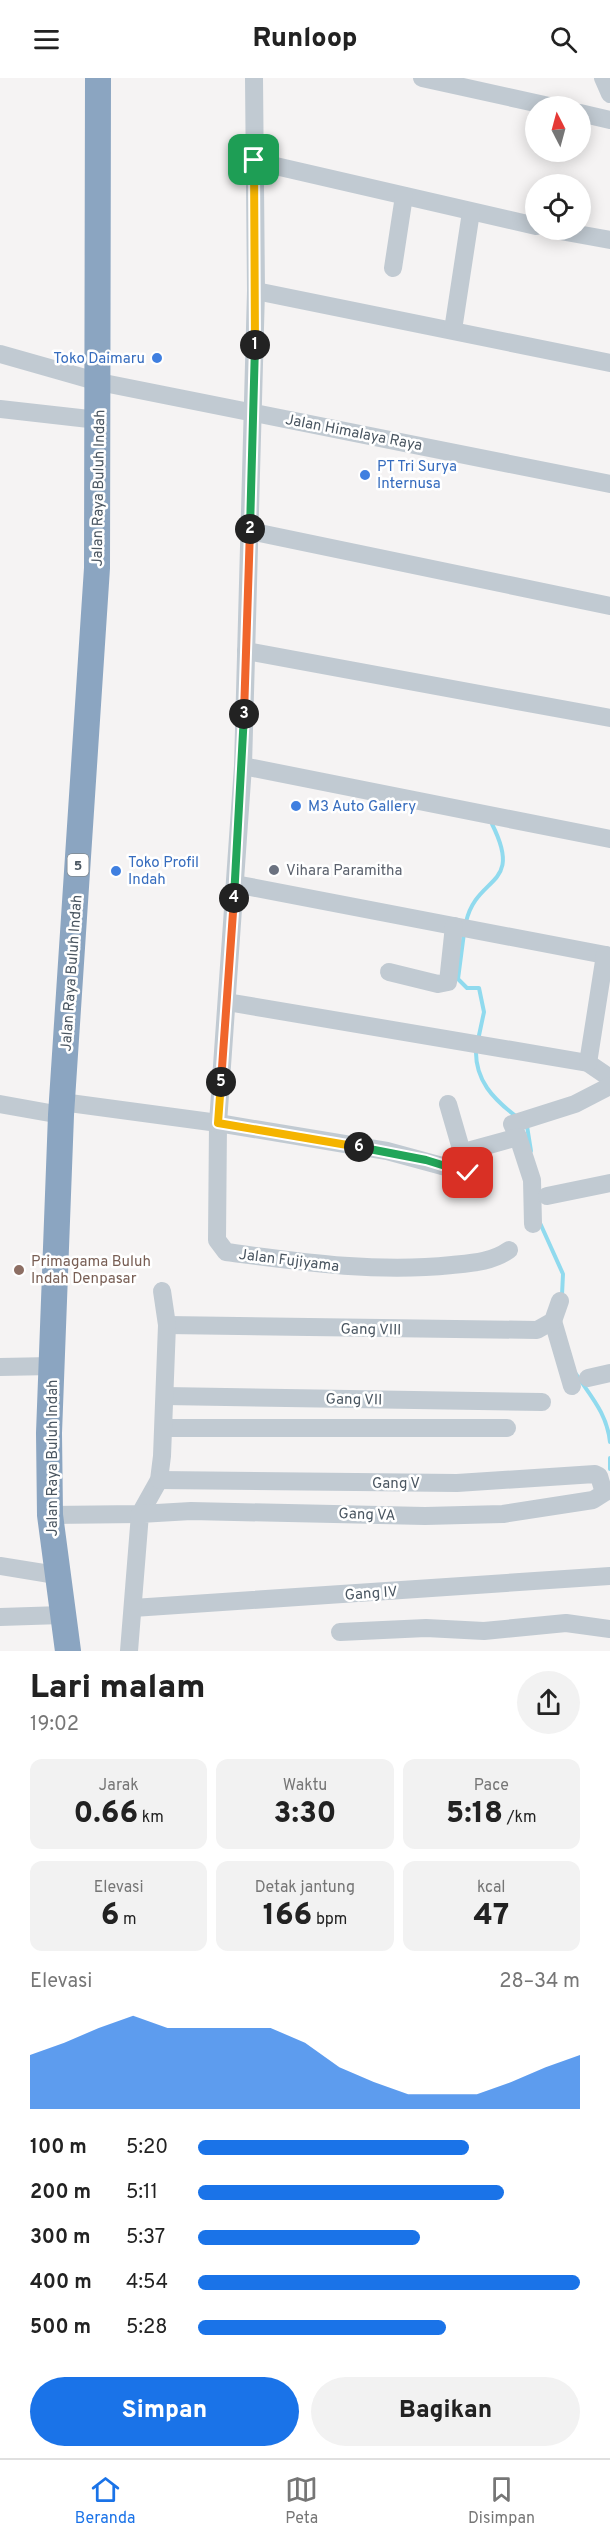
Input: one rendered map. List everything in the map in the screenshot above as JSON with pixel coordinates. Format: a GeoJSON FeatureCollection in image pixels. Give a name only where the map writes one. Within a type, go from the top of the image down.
{"type":"FeatureCollection","features":[{"type":"Feature","properties":{"kind":"highway","name":"Jalan Raya Buluh Indah"},"geometry":{"type":"LineString","coordinates":[[68,1651],[56,1575],[50,1515],[49,1433],[62,1109],[97,568],[98,78]]}},
{"type":"Feature","properties":{"kind":"street","name":"Jalan Fujiyama"},"geometry":{"type":"LineString","coordinates":[[254,78],[256,291],[243,766],[218,1123],[216,1232],[220,1247],[226,1252],[344,1267],[405,1269],[487,1260],[509,1250]]}},
{"type":"Feature","properties":{"kind":"street"},"geometry":{"type":"LineString","coordinates":[[422,78],[525,101]]}},
{"type":"Feature","properties":{"kind":"street"},"geometry":{"type":"LineString","coordinates":[[603,78],[610,94]]}},
{"type":"Feature","properties":{"kind":"street"},"geometry":{"type":"LineString","coordinates":[[591,116],[610,120]]}},
{"type":"Feature","properties":{"kind":"street"},"geometry":{"type":"LineString","coordinates":[[254,160],[525,223]]}},
{"type":"Feature","properties":{"kind":"street"},"geometry":{"type":"LineString","coordinates":[[393,268],[404,196]]}},
{"type":"Feature","properties":{"kind":"street"},"geometry":{"type":"LineString","coordinates":[[453,330],[471,212]]}},
{"type":"Feature","properties":{"kind":"street"},"geometry":{"type":"LineString","coordinates":[[591,237],[610,240]]}},
{"type":"Feature","properties":{"kind":"street"},"geometry":{"type":"LineString","coordinates":[[256,291],[610,363]]}},
{"type":"Feature","properties":{"kind":"street","name":"Jalan Himalaya Raya"},"geometry":{"type":"LineString","coordinates":[[0,354],[99,382],[610,484]]}},
{"type":"Feature","properties":{"kind":"street"},"geometry":{"type":"LineString","coordinates":[[0,409],[98,420]]}},
{"type":"Feature","properties":{"kind":"street"},"geometry":{"type":"LineString","coordinates":[[250,531],[610,606]]}},
{"type":"Feature","properties":{"kind":"street"},"geometry":{"type":"LineString","coordinates":[[246,651],[610,718]]}},
{"type":"Feature","properties":{"kind":"street"},"geometry":{"type":"LineString","coordinates":[[243,766],[610,839]]}},
{"type":"Feature","properties":{"kind":"street"},"geometry":{"type":"LineString","coordinates":[[235,884],[608,956],[588,1063]]}},
{"type":"Feature","properties":{"kind":"street"},"geometry":{"type":"LineString","coordinates":[[389,972],[438,984],[448,982],[454,926]]}},
{"type":"Feature","properties":{"kind":"street"},"geometry":{"type":"LineString","coordinates":[[226,1002],[588,1063],[610,1078]]}},
{"type":"Feature","properties":{"kind":"street"},"geometry":{"type":"LineString","coordinates":[[533,1224],[532,1180],[512,1124],[575,1104],[610,1086]]}},
{"type":"Feature","properties":{"kind":"street"},"geometry":{"type":"LineString","coordinates":[[0,1104],[218,1123],[387,1151],[468,1173],[464,1152],[448,1104]]}},
{"type":"Feature","properties":{"kind":"street"},"geometry":{"type":"LineString","coordinates":[[464,1152],[518,1137]]}},
{"type":"Feature","properties":{"kind":"street"},"geometry":{"type":"LineString","coordinates":[[547,1196],[610,1183]]}},
{"type":"Feature","properties":{"kind":"street"},"geometry":{"type":"LineString","coordinates":[[129,1651],[140,1514],[159,1480],[164,1428],[167,1325],[162,1291]]}},
{"type":"Feature","properties":{"kind":"street"},"geometry":{"type":"LineString","coordinates":[[560,1301],[552,1321],[580,1382],[610,1373]]}},
{"type":"Feature","properties":{"kind":"street","name":"Gang VIII"},"geometry":{"type":"LineString","coordinates":[[167,1325],[537,1330],[552,1321]]}},
{"type":"Feature","properties":{"kind":"street"},"geometry":{"type":"LineString","coordinates":[[0,1367],[52,1366]]}},
{"type":"Feature","properties":{"kind":"street","name":"Gang VII"},"geometry":{"type":"LineString","coordinates":[[165,1396],[542,1402]]}},
{"type":"Feature","properties":{"kind":"street"},"geometry":{"type":"LineString","coordinates":[[164,1428],[507,1428]]}},
{"type":"Feature","properties":{"kind":"street","name":"Gang V"},"geometry":{"type":"LineString","coordinates":[[159,1480],[457,1484],[595,1474],[599,1476],[604,1493],[593,1500]]}},
{"type":"Feature","properties":{"kind":"street","name":"Gang VA"},"geometry":{"type":"LineString","coordinates":[[50,1515],[203,1511],[425,1516],[503,1514],[593,1500]]}},
{"type":"Feature","properties":{"kind":"street"},"geometry":{"type":"LineString","coordinates":[[0,1566],[56,1575]]}},
{"type":"Feature","properties":{"kind":"street","name":"Gang IV"},"geometry":{"type":"LineString","coordinates":[[133,1608],[610,1576]]}},
{"type":"Feature","properties":{"kind":"street"},"geometry":{"type":"LineString","coordinates":[[0,1617],[62,1615]]}},
{"type":"Feature","properties":{"kind":"street"},"geometry":{"type":"LineString","coordinates":[[340,1632],[426,1628],[484,1631],[566,1623],[610,1629]]}},
{"type":"Feature","properties":{"kind":"waterway"},"geometry":{"type":"LineString","coordinates":[[466,922],[479,895],[501,870],[503,860],[501,845],[492,824]]}},
{"type":"Feature","properties":{"kind":"waterway"},"geometry":{"type":"LineString","coordinates":[[464,933],[458,979],[467,988],[479,988],[484,1012],[478,1040]]}},
{"type":"Feature","properties":{"kind":"waterway"},"geometry":{"type":"LineString","coordinates":[[476,1050],[476,1061],[482,1080],[493,1096],[517,1117]]}},
{"type":"Feature","properties":{"kind":"waterway"},"geometry":{"type":"LineString","coordinates":[[527,1126],[531,1151]]}},
{"type":"Feature","properties":{"kind":"waterway"},"geometry":{"type":"LineString","coordinates":[[540,1223],[563,1274],[562,1295]]}},
{"type":"Feature","properties":{"kind":"waterway"},"geometry":{"type":"LineString","coordinates":[[576,1374],[602,1415],[610,1442]]}},
{"type":"Feature","properties":{"kind":"waterway"},"geometry":{"type":"LineString","coordinates":[[610,1458],[610,1469]]}},
{"type":"Feature","properties":{"kind":"place","name":"Toko Daimaru"},"geometry":{"type":"Point","coordinates":[157,358]}},
{"type":"Feature","properties":{"kind":"place","name":"PT Tri Surya Internusa"},"geometry":{"type":"Point","coordinates":[365,475]}},
{"type":"Feature","properties":{"kind":"place","name":"M3 Auto Gallery"},"geometry":{"type":"Point","coordinates":[296,806]}},
{"type":"Feature","properties":{"kind":"place","name":"Vihara Paramitha"},"geometry":{"type":"Point","coordinates":[274,870]}},
{"type":"Feature","properties":{"kind":"place","name":"Toko Profil Indah"},"geometry":{"type":"Point","coordinates":[116,871]}},
{"type":"Feature","properties":{"kind":"place","name":"Primagama Buluh Indah Denpasar"},"geometry":{"type":"Point","coordinates":[19,1270]}},
{"type":"Feature","properties":{"kind":"route"},"geometry":{"type":"LineString","coordinates":[[254,160],[256,291],[254,412],[243,766],[218,1123],[387,1151],[468,1173]]}}]}
